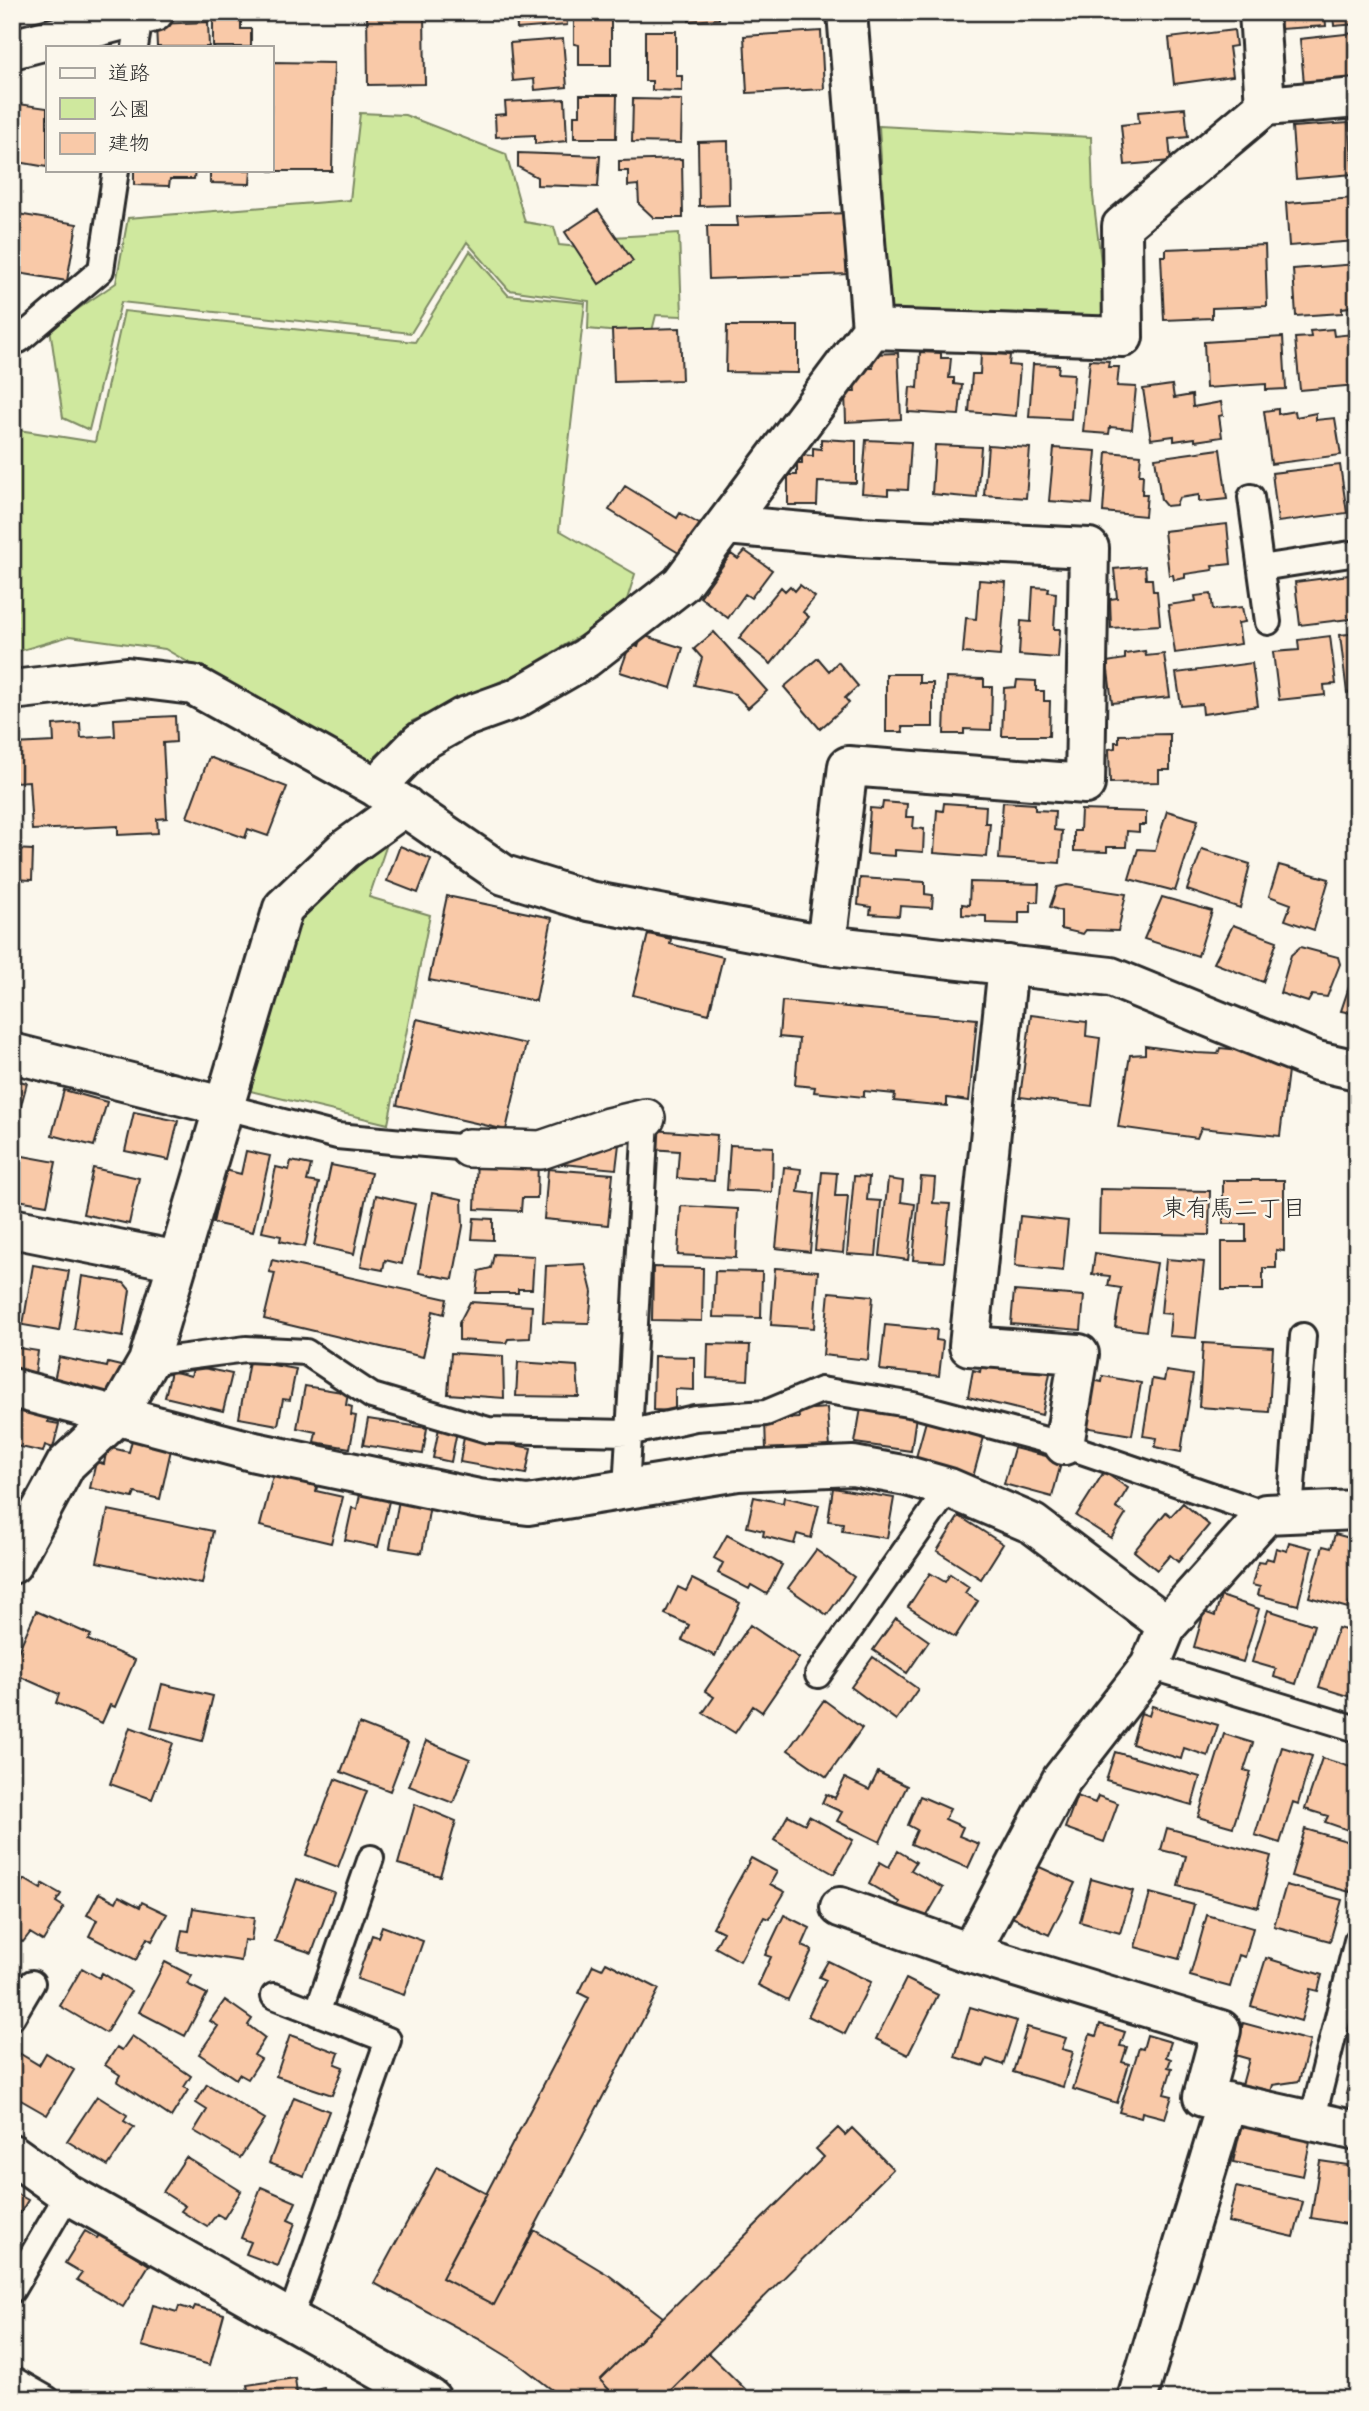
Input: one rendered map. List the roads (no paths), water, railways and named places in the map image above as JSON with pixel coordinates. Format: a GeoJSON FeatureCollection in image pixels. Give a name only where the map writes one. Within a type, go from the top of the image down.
{"type":"FeatureCollection","features":[{"type":"Feature","properties":{"kind":"street"},"geometry":{"type":"LineString","coordinates":[[12,1564],[66,1464],[117,1416],[148,1362],[283,908],[344,850],[391,797],[420,742],[462,718],[515,699],[586,659],[681,584],[872,329],[847,12]]}},
{"type":"Feature","properties":{"kind":"street"},"geometry":{"type":"LineString","coordinates":[[1259,12],[1265,106]]}},
{"type":"Feature","properties":{"kind":"street"},"geometry":{"type":"LineString","coordinates":[[12,49],[143,25]]}},
{"type":"Feature","properties":{"kind":"street"},"geometry":{"type":"LineString","coordinates":[[872,329],[1123,337],[1122,226],[1265,106],[1357,98]]}},
{"type":"Feature","properties":{"kind":"street"},"geometry":{"type":"LineString","coordinates":[[727,525],[858,537],[1089,548],[1085,785],[848,766],[826,945]]}},
{"type":"Feature","properties":{"kind":"street"},"geometry":{"type":"LineString","coordinates":[[12,690],[64,681],[127,677],[193,685],[391,797],[505,875],[589,901],[826,945],[1111,976],[1317,1061],[1357,1070]]}},
{"type":"Feature","properties":{"kind":"street"},"geometry":{"type":"LineString","coordinates":[[1007,965],[970,1346],[1079,1354],[1064,1445]]}},
{"type":"Feature","properties":{"kind":"street"},"geometry":{"type":"LineString","coordinates":[[12,1053],[222,1106]]}},
{"type":"Feature","properties":{"kind":"street"},"geometry":{"type":"LineString","coordinates":[[469,1148],[541,1150],[608,1127],[646,1118]]}},
{"type":"Feature","properties":{"kind":"street"},"geometry":{"type":"LineString","coordinates":[[12,1228],[178,1261]]}},
{"type":"Feature","properties":{"kind":"street"},"geometry":{"type":"LineString","coordinates":[[12,1388],[255,1452],[479,1499],[528,1505],[738,1471],[853,1466],[949,1488],[1033,1524],[1167,1625]]}},
{"type":"Feature","properties":{"kind":"street"},"geometry":{"type":"LineString","coordinates":[[970,1953],[1062,1779],[1150,1666],[1167,1625],[1278,1513],[1357,1510]]}},
{"type":"Feature","properties":{"kind":"street"},"geometry":{"type":"LineString","coordinates":[[840,1907],[970,1953],[1221,2031],[1203,2097],[1357,2131]]}},
{"type":"Feature","properties":{"kind":"street"},"geometry":{"type":"LineString","coordinates":[[1137,2399],[1227,2102]]}},
{"type":"Feature","properties":{"kind":"street"},"geometry":{"type":"LineString","coordinates":[[12,2154],[68,2194],[430,2399]]}},
{"type":"Feature","properties":{"kind":"lane"},"geometry":{"type":"LineString","coordinates":[[12,340],[19,340],[101,270],[116,172]]}},
{"type":"Feature","properties":{"kind":"lane"},"geometry":{"type":"LineString","coordinates":[[1251,496],[1268,622]]}},
{"type":"Feature","properties":{"kind":"lane"},"geometry":{"type":"LineString","coordinates":[[1261,568],[1357,553]]}},
{"type":"Feature","properties":{"kind":"lane"},"geometry":{"type":"LineString","coordinates":[[222,1106],[337,1136],[469,1148]]}},
{"type":"Feature","properties":{"kind":"lane"},"geometry":{"type":"LineString","coordinates":[[626,1491],[646,1118]]}},
{"type":"Feature","properties":{"kind":"lane"},"geometry":{"type":"LineString","coordinates":[[148,1362],[247,1349],[306,1352],[372,1396],[488,1430],[628,1433],[695,1418],[766,1413],[821,1390],[914,1405],[1064,1445],[1278,1513],[1303,1336]]}},
{"type":"Feature","properties":{"kind":"lane"},"geometry":{"type":"LineString","coordinates":[[818,1675],[949,1488]]}},
{"type":"Feature","properties":{"kind":"lane"},"geometry":{"type":"LineString","coordinates":[[1150,1666],[1357,1729]]}},
{"type":"Feature","properties":{"kind":"lane"},"geometry":{"type":"LineString","coordinates":[[317,2012],[371,1858]]}},
{"type":"Feature","properties":{"kind":"lane"},"geometry":{"type":"LineString","coordinates":[[1312,2121],[1357,1941]]}},
{"type":"Feature","properties":{"kind":"lane"},"geometry":{"type":"LineString","coordinates":[[12,2017],[32,1983]]}},
{"type":"Feature","properties":{"kind":"lane"},"geometry":{"type":"LineString","coordinates":[[274,1996],[388,2040],[290,2319]]}},
{"type":"Feature","properties":{"kind":"lane"},"geometry":{"type":"LineString","coordinates":[[12,2290],[68,2194]]}},
{"type":"Feature","properties":{"kind":"lane"},"geometry":{"type":"LineString","coordinates":[[12,2379],[47,2399]]}},
{"type":"Feature","properties":{"kind":"district","name":"東有馬二丁目"},"geometry":{"type":"Point","coordinates":[1234,1208]}}]}
